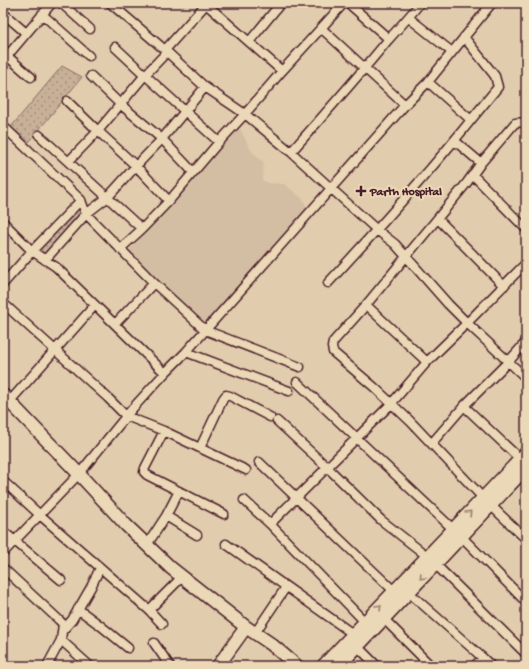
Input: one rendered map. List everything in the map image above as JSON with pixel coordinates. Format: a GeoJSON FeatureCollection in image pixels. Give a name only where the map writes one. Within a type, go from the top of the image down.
{"type":"FeatureCollection","features":[{"type":"Feature","properties":{"kind":"street"},"geometry":{"type":"LineString","coordinates":[[31,77],[5,58],[52,3]]}},
{"type":"Feature","properties":{"kind":"street"},"geometry":{"type":"LineString","coordinates":[[61,3],[90,29]]}},
{"type":"Feature","properties":{"kind":"street"},"geometry":{"type":"LineString","coordinates":[[110,3],[205,87],[245,114],[291,152],[377,230],[395,244],[467,323],[526,378]]}},
{"type":"Feature","properties":{"kind":"street"},"geometry":{"type":"LineString","coordinates":[[249,42],[281,3]]}},
{"type":"Feature","properties":{"kind":"street"},"geometry":{"type":"LineString","coordinates":[[120,249],[169,201],[219,142],[344,3]]}},
{"type":"Feature","properties":{"kind":"street"},"geometry":{"type":"LineString","coordinates":[[348,3],[390,39]]}},
{"type":"Feature","properties":{"kind":"street"},"geometry":{"type":"LineString","coordinates":[[291,152],[409,18],[420,3]]}},
{"type":"Feature","properties":{"kind":"street"},"geometry":{"type":"LineString","coordinates":[[3,553],[79,474],[126,416],[186,352],[405,105],[428,82],[492,3]]}},
{"type":"Feature","properties":{"kind":"street"},"geometry":{"type":"LineString","coordinates":[[69,161],[98,131],[206,4],[282,71]]}},
{"type":"Feature","properties":{"kind":"street"},"geometry":{"type":"LineString","coordinates":[[3,13],[26,33]]}},
{"type":"Feature","properties":{"kind":"street"},"geometry":{"type":"LineString","coordinates":[[42,14],[89,56]]}},
{"type":"Feature","properties":{"kind":"street"},"geometry":{"type":"LineString","coordinates":[[409,18],[452,52]]}},
{"type":"Feature","properties":{"kind":"street"},"geometry":{"type":"LineString","coordinates":[[321,28],[405,105]]}},
{"type":"Feature","properties":{"kind":"street"},"geometry":{"type":"LineString","coordinates":[[328,283],[377,230],[454,141],[498,87],[495,76],[464,37]]}},
{"type":"Feature","properties":{"kind":"street"},"geometry":{"type":"LineString","coordinates":[[115,47],[219,142]]}},
{"type":"Feature","properties":{"kind":"street"},"geometry":{"type":"LineString","coordinates":[[91,76],[120,104],[162,139],[193,172]]}},
{"type":"Feature","properties":{"kind":"street"},"geometry":{"type":"LineString","coordinates":[[428,82],[471,120]]}},
{"type":"Feature","properties":{"kind":"street"},"geometry":{"type":"LineString","coordinates":[[45,260],[86,214],[108,197],[162,139],[205,87]]}},
{"type":"Feature","properties":{"kind":"street"},"geometry":{"type":"LineString","coordinates":[[67,101],[136,166],[169,201]]}},
{"type":"Feature","properties":{"kind":"street"},"geometry":{"type":"LineString","coordinates":[[526,125],[519,122],[515,123],[481,163],[438,219],[366,305],[332,342],[333,352],[374,387],[432,443],[487,502],[526,539]]}},
{"type":"Feature","properties":{"kind":"street"},"geometry":{"type":"LineString","coordinates":[[3,126],[81,200],[86,214],[120,249],[205,330],[300,367]]}},
{"type":"Feature","properties":{"kind":"street"},"geometry":{"type":"LineString","coordinates":[[40,135],[142,229]]}},
{"type":"Feature","properties":{"kind":"street"},"geometry":{"type":"LineString","coordinates":[[454,141],[481,163]]}},
{"type":"Feature","properties":{"kind":"street"},"geometry":{"type":"LineString","coordinates":[[473,174],[526,229]]}},
{"type":"Feature","properties":{"kind":"street"},"geometry":{"type":"LineString","coordinates":[[3,284],[32,251],[81,200]]}},
{"type":"Feature","properties":{"kind":"street"},"geometry":{"type":"LineString","coordinates":[[438,219],[504,286]]}},
{"type":"Feature","properties":{"kind":"street"},"geometry":{"type":"LineString","coordinates":[[3,222],[32,251],[56,267],[165,373]]}},
{"type":"Feature","properties":{"kind":"street"},"geometry":{"type":"LineString","coordinates":[[270,524],[391,404],[427,362],[504,286],[526,262]]}},
{"type":"Feature","properties":{"kind":"street"},"geometry":{"type":"LineString","coordinates":[[115,324],[154,283]]}},
{"type":"Feature","properties":{"kind":"street"},"geometry":{"type":"LineString","coordinates":[[3,303],[126,416],[164,431],[246,470]]}},
{"type":"Feature","properties":{"kind":"street"},"geometry":{"type":"LineString","coordinates":[[95,305],[55,350],[6,398],[126,525],[171,568],[271,644],[291,664]]}},
{"type":"Feature","properties":{"kind":"street"},"geometry":{"type":"LineString","coordinates":[[366,305],[427,362]]}},
{"type":"Feature","properties":{"kind":"street"},"geometry":{"type":"LineString","coordinates":[[432,443],[464,406],[526,342]]}},
{"type":"Feature","properties":{"kind":"street"},"geometry":{"type":"LineString","coordinates":[[186,352],[289,391]]}},
{"type":"Feature","properties":{"kind":"street"},"geometry":{"type":"LineString","coordinates":[[297,382],[457,533],[526,602]]}},
{"type":"Feature","properties":{"kind":"street"},"geometry":{"type":"LineString","coordinates":[[200,448],[226,395],[274,419],[382,520],[431,560],[526,654]]}},
{"type":"Feature","properties":{"kind":"street"},"geometry":{"type":"LineString","coordinates":[[338,666],[365,622],[431,560],[487,502],[524,460],[464,406]]}},
{"type":"Feature","properties":{"kind":"street"},"geometry":{"type":"LineString","coordinates":[[164,431],[144,472],[147,475],[224,514]]}},
{"type":"Feature","properties":{"kind":"street"},"geometry":{"type":"LineString","coordinates":[[259,462],[296,498],[491,666]]}},
{"type":"Feature","properties":{"kind":"street"},"geometry":{"type":"LineString","coordinates":[[3,481],[149,610],[162,624]]}},
{"type":"Feature","properties":{"kind":"street"},"geometry":{"type":"LineString","coordinates":[[147,545],[166,516],[179,491]]}},
{"type":"Feature","properties":{"kind":"street"},"geometry":{"type":"LineString","coordinates":[[244,500],[270,524],[365,622]]}},
{"type":"Feature","properties":{"kind":"street"},"geometry":{"type":"LineString","coordinates":[[166,516],[197,535]]}},
{"type":"Feature","properties":{"kind":"street"},"geometry":{"type":"LineString","coordinates":[[3,531],[61,580]]}},
{"type":"Feature","properties":{"kind":"street"},"geometry":{"type":"LineString","coordinates":[[226,544],[286,587],[354,639],[377,666]]}},
{"type":"Feature","properties":{"kind":"street"},"geometry":{"type":"LineString","coordinates":[[3,568],[63,624],[61,640],[47,666]]}},
{"type":"Feature","properties":{"kind":"street"},"geometry":{"type":"LineString","coordinates":[[63,630],[72,620],[100,568]]}},
{"type":"Feature","properties":{"kind":"street"},"geometry":{"type":"LineString","coordinates":[[149,610],[182,577]]}},
{"type":"Feature","properties":{"kind":"street"},"geometry":{"type":"LineString","coordinates":[[218,666],[251,630],[286,587]]}},
{"type":"Feature","properties":{"kind":"street"},"geometry":{"type":"LineString","coordinates":[[323,666],[354,639],[383,618],[401,589]]}},
{"type":"Feature","properties":{"kind":"street"},"geometry":{"type":"LineString","coordinates":[[78,609],[128,648]]}},
{"type":"Feature","properties":{"kind":"street"},"geometry":{"type":"LineString","coordinates":[[383,618],[431,666]]}},
{"type":"Feature","properties":{"kind":"street"},"geometry":{"type":"LineString","coordinates":[[61,640],[90,666]]}},
{"type":"Feature","properties":{"kind":"street"},"geometry":{"type":"LineString","coordinates":[[154,643],[170,666]]}},
{"type":"Feature","properties":{"kind":"street"},"geometry":{"type":"LineString","coordinates":[[474,666],[483,658]]}},
{"type":"Feature","properties":{"kind":"street"},"geometry":{"type":"LineString","coordinates":[[3,663],[6,666]]}},
{"type":"Feature","properties":{"kind":"shaded area"},"geometry":{"type":"Polygon","coordinates":[[[62,66],[82,77],[29,142],[11,127],[62,66]]]}},
{"type":"Feature","properties":{"kind":"shaded area"},"geometry":{"type":"Polygon","coordinates":[[[239,127],[251,150],[264,163],[262,180],[269,183],[284,184],[302,198],[307,208],[204,325],[127,253],[223,142],[239,127]]]}},
{"type":"Feature","properties":{"kind":"shaded area"},"geometry":{"type":"Polygon","coordinates":[[[78,203],[86,214],[45,260],[35,247],[78,203]]]}},
{"type":"Feature","properties":{"kind":"place","name":"Parth Hospital"},"geometry":{"type":"Point","coordinates":[361,191]}}]}
